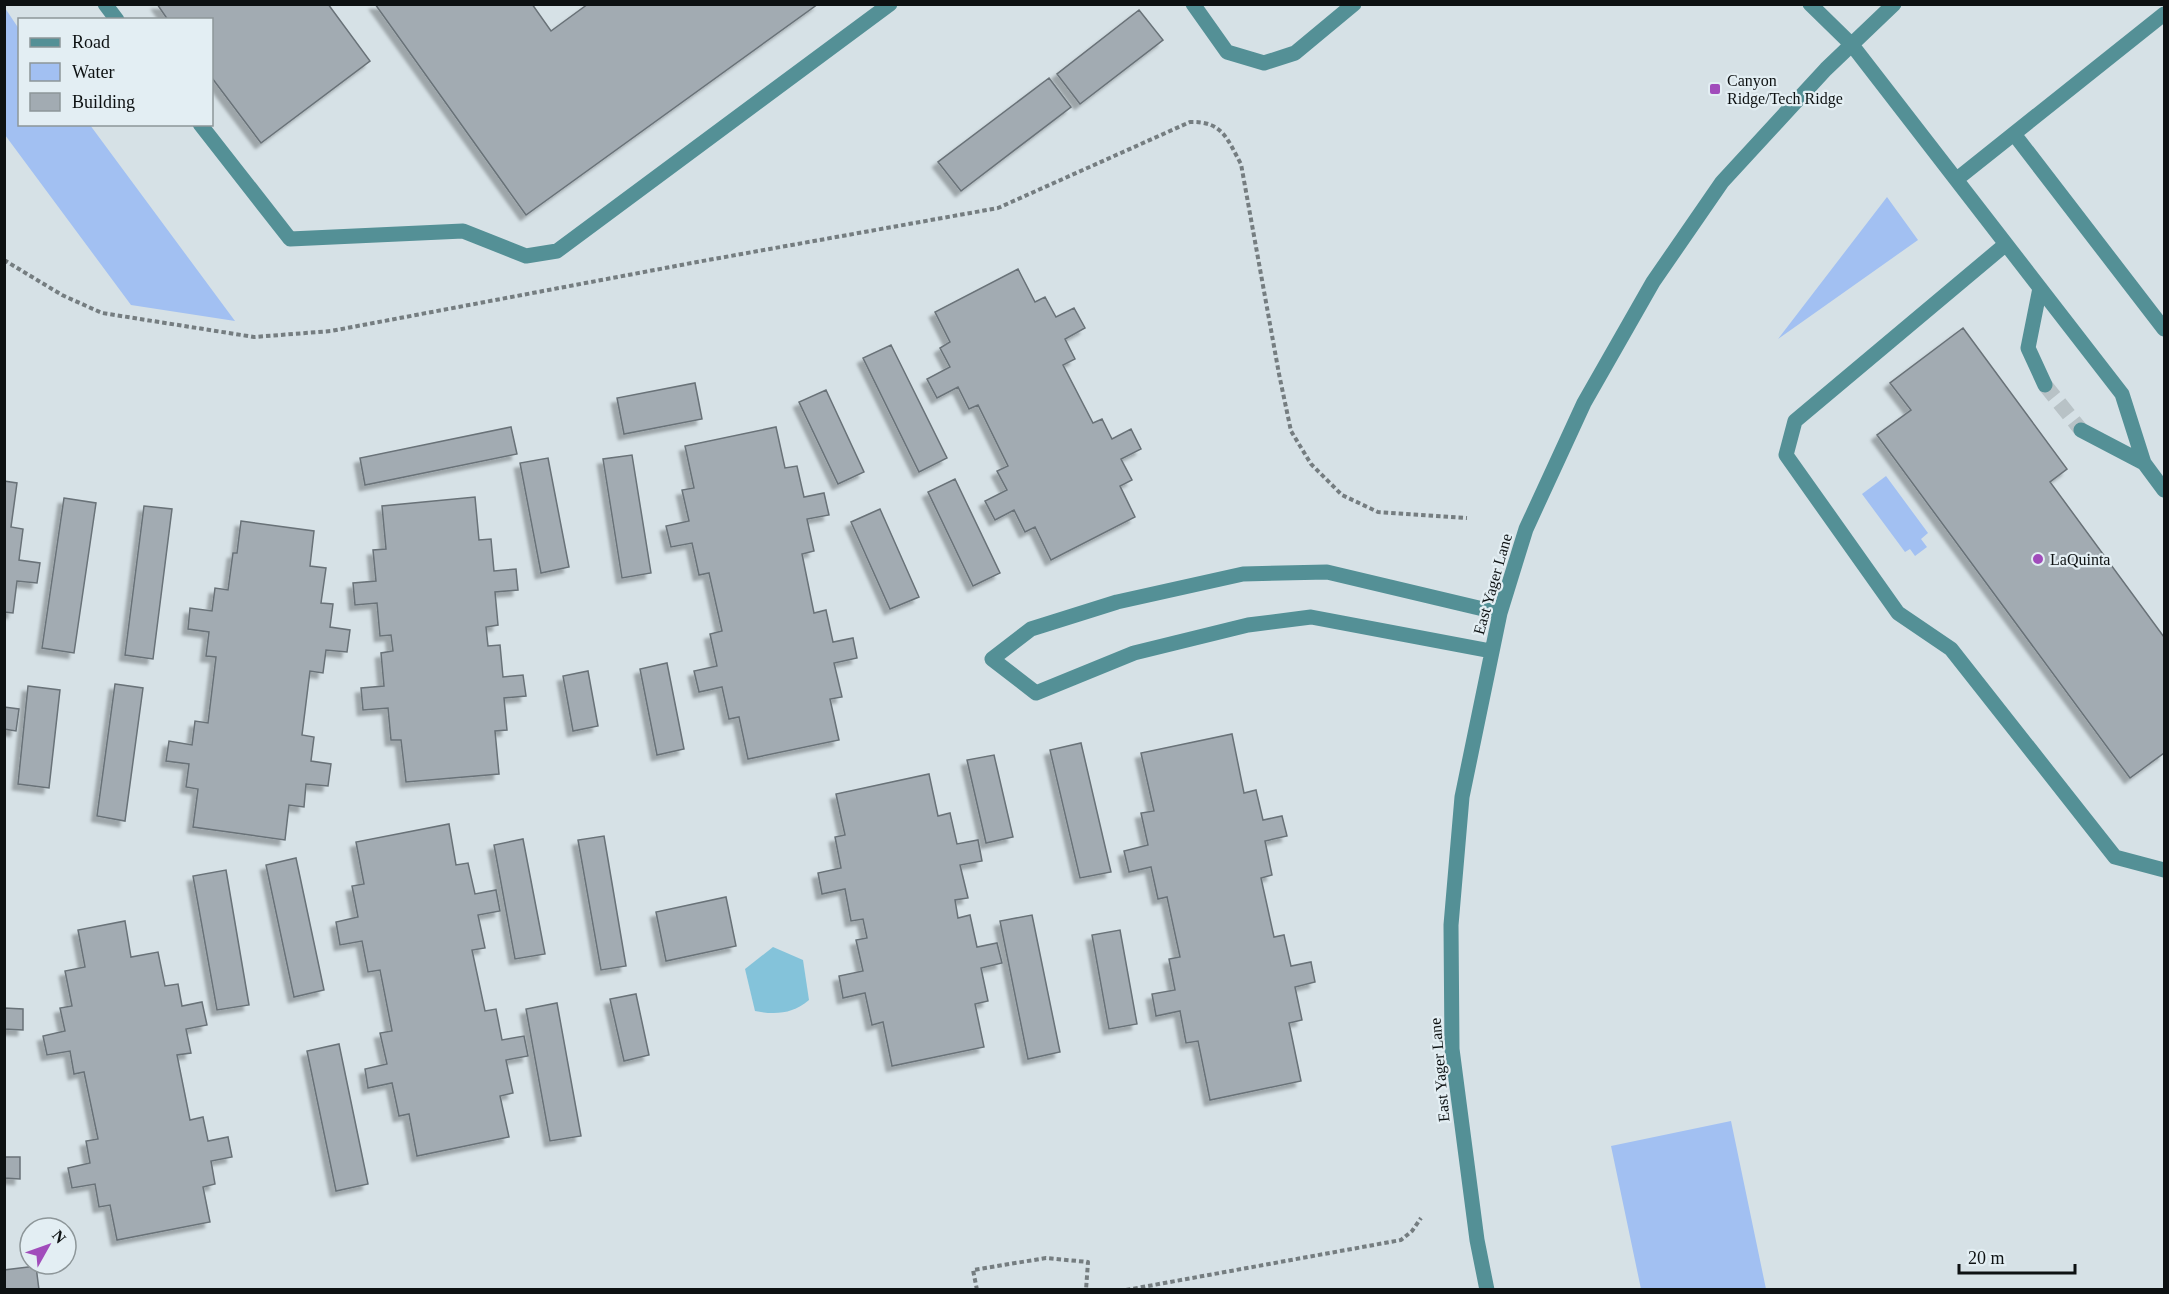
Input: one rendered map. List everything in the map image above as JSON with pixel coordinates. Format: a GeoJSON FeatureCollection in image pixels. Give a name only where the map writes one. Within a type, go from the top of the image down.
{"type":"FeatureCollection","features":[{"type":"Feature","properties":{"kind":"street"},"geometry":{"type":"LineString","coordinates":[[105,4],[116,18]]}},
{"type":"Feature","properties":{"kind":"street"},"geometry":{"type":"LineString","coordinates":[[202,126],[290,239],[463,231],[526,256],[557,251],[890,4]]}},
{"type":"Feature","properties":{"kind":"street"},"geometry":{"type":"LineString","coordinates":[[1193,4],[1227,52],[1264,63],[1295,53],[1354,4]]}},
{"type":"Feature","properties":{"kind":"street"},"geometry":{"type":"LineString","coordinates":[[1810,4],[1852,45],[2122,394],[2144,463],[2164,490]]}},
{"type":"Feature","properties":{"kind":"street","name":"East Yager Lane"},"geometry":{"type":"LineString","coordinates":[[1487,1290],[1452,1049],[1451,925],[1462,797],[1500,613],[1526,529],[1584,403],[1653,282],[1722,182],[1826,69],[1894,4]]}},
{"type":"Feature","properties":{"kind":"street"},"geometry":{"type":"LineString","coordinates":[[1956,179],[2164,14]]}},
{"type":"Feature","properties":{"kind":"street"},"geometry":{"type":"LineString","coordinates":[[2014,134],[2164,329]]}},
{"type":"Feature","properties":{"kind":"street"},"geometry":{"type":"LineString","coordinates":[[2006,244],[1795,421],[1786,455],[1898,613],[1951,649],[2115,857],[2164,870]]}},
{"type":"Feature","properties":{"kind":"street"},"geometry":{"type":"LineString","coordinates":[[2040,288],[2028,348],[2046,385]]}},
{"type":"Feature","properties":{"kind":"street"},"geometry":{"type":"LineString","coordinates":[[2081,430],[2144,463]]}},
{"type":"Feature","properties":{"kind":"street"},"geometry":{"type":"LineString","coordinates":[[1491,651],[1311,617],[1248,625],[1134,653],[1036,693],[992,659],[1031,629],[1117,603],[1243,574],[1327,572],[1500,613]]}},
{"type":"Feature","properties":{"kind":"path"},"geometry":{"type":"LineString","coordinates":[[4,260],[62,295],[102,314],[254,336],[331,332],[686,264],[998,208],[1190,122],[1206,122],[1224,134],[1241,164],[1279,374],[1292,431],[1311,464],[1342,495],[1378,512],[1467,518]]}},
{"type":"Feature","properties":{"kind":"path"},"geometry":{"type":"LineString","coordinates":[[1126,1290],[1401,1240],[1412,1231],[1421,1218]]}},
{"type":"Feature","properties":{"kind":"path"},"geometry":{"type":"LineString","coordinates":[[977,1290],[973,1270],[1046,1258],[1088,1262],[1086,1290]]}},
{"type":"Feature","properties":{"kind":"shaded area"},"geometry":{"type":"Polygon","coordinates":[[[773,947],[803,960],[809,1000],[790,1011],[770,1013],[755,1011],[745,969],[773,947]]]}},
{"type":"Feature","properties":{"kind":"water"},"geometry":{"type":"Polygon","coordinates":[[[5,8],[18,28],[18,126],[91,126],[235,321],[131,305],[5,135],[5,8]]]}},
{"type":"Feature","properties":{"kind":"water"},"geometry":{"type":"Polygon","coordinates":[[[1887,197],[1918,240],[1778,339],[1887,197]]]}},
{"type":"Feature","properties":{"kind":"water"},"geometry":{"type":"Polygon","coordinates":[[[1886,476],[1928,533],[1921,539],[1927,547],[1915,556],[1910,549],[1905,552],[1862,494],[1886,476]]]}},
{"type":"Feature","properties":{"kind":"water"},"geometry":{"type":"Polygon","coordinates":[[[1731,1121],[1766,1289],[1641,1289],[1611,1146],[1731,1121]]]}},
{"type":"Feature","properties":{"kind":"building"},"geometry":{"type":"Polygon","coordinates":[[[157,4],[328,4],[370,61],[261,143],[213,79],[213,18],[167,18],[157,4]]]}},
{"type":"Feature","properties":{"kind":"building"},"geometry":{"type":"Polygon","coordinates":[[[375,4],[532,4],[551,31],[588,4],[818,4],[526,215],[375,4]]]}},
{"type":"Feature","properties":{"kind":"building"},"geometry":{"type":"Polygon","coordinates":[[[1139,10],[1163,40],[1080,104],[1057,74],[1139,10]]]}},
{"type":"Feature","properties":{"kind":"building"},"geometry":{"type":"Polygon","coordinates":[[[1049,78],[1071,107],[961,191],[938,162],[1049,78]]]}},
{"type":"Feature","properties":{"kind":"building"},"geometry":{"type":"Polygon","coordinates":[[[1018,269],[1035,302],[1045,297],[1056,317],[1074,308],[1085,328],[1065,339],[1075,359],[1063,365],[1093,423],[1102,419],[1112,439],[1131,429],[1141,449],[1121,459],[1132,480],[1120,486],[1135,517],[1051,560],[1035,527],[1025,532],[1014,510],[995,520],[985,501],[1007,490],[997,471],[1008,466],[978,405],[969,409],[958,387],[937,398],[927,379],[950,367],[940,348],[950,342],[935,312],[1018,269]]]}},
{"type":"Feature","properties":{"kind":"building","name":"LaQuinta"},"geometry":{"type":"Polygon","coordinates":[[[1963,328],[2067,469],[2050,482],[2164,637],[2164,753],[2130,778],[1877,435],[1911,410],[1890,383],[1963,328]]]}},
{"type":"Feature","properties":{"kind":"building"},"geometry":{"type":"Polygon","coordinates":[[[891,345],[947,458],[919,472],[863,358],[891,345]]]}},
{"type":"Feature","properties":{"kind":"building"},"geometry":{"type":"Polygon","coordinates":[[[695,383],[702,419],[624,434],[617,398],[695,383]]]}},
{"type":"Feature","properties":{"kind":"building"},"geometry":{"type":"Polygon","coordinates":[[[826,390],[864,472],[838,484],[799,402],[826,390]]]}},
{"type":"Feature","properties":{"kind":"building"},"geometry":{"type":"Polygon","coordinates":[[[511,427],[517,454],[365,485],[360,458],[511,427]]]}},
{"type":"Feature","properties":{"kind":"building"},"geometry":{"type":"Polygon","coordinates":[[[776,427],[785,468],[797,466],[804,497],[824,493],[829,515],[807,519],[814,551],[802,554],[814,613],[826,610],[833,642],[853,638],[857,658],[834,663],[842,697],[830,699],[839,740],[748,759],[739,717],[729,719],[722,687],[699,692],[694,671],[717,666],[710,634],[722,631],[709,573],[699,575],[692,543],[671,547],[666,526],[689,521],[682,490],[694,488],[685,446],[776,427]]]}},
{"type":"Feature","properties":{"kind":"building"},"geometry":{"type":"Polygon","coordinates":[[[632,455],[651,573],[622,578],[603,459],[632,455]]]}},
{"type":"Feature","properties":{"kind":"building"},"geometry":{"type":"Polygon","coordinates":[[[548,458],[569,567],[541,573],[520,463],[548,458]]]}},
{"type":"Feature","properties":{"kind":"building"},"geometry":{"type":"Polygon","coordinates":[[[955,479],[1000,573],[973,586],[928,492],[955,479]]]}},
{"type":"Feature","properties":{"kind":"building"},"geometry":{"type":"Polygon","coordinates":[[[4,481],[17,483],[11,527],[23,529],[19,560],[40,563],[37,583],[17,581],[13,613],[4,612],[4,481]]]}},
{"type":"Feature","properties":{"kind":"building"},"geometry":{"type":"Polygon","coordinates":[[[475,497],[479,540],[491,539],[494,571],[516,569],[518,590],[495,592],[498,625],[486,627],[488,646],[500,645],[503,677],[523,675],[526,696],[504,698],[507,730],[495,731],[499,774],[406,782],[401,740],[391,740],[388,708],[363,710],[361,688],[384,686],[381,653],[393,651],[391,635],[380,636],[377,603],[355,605],[353,583],[376,581],[373,550],[386,549],[382,506],[475,497]]]}},
{"type":"Feature","properties":{"kind":"building"},"geometry":{"type":"Polygon","coordinates":[[[64,498],[96,503],[74,653],[42,648],[64,498]]]}},
{"type":"Feature","properties":{"kind":"building"},"geometry":{"type":"Polygon","coordinates":[[[144,506],[172,509],[153,659],[125,655],[144,506]]]}},
{"type":"Feature","properties":{"kind":"building"},"geometry":{"type":"Polygon","coordinates":[[[880,509],[919,597],[890,609],[851,522],[880,509]]]}},
{"type":"Feature","properties":{"kind":"building"},"geometry":{"type":"Polygon","coordinates":[[[241,521],[314,531],[310,566],[326,568],[321,603],[333,604],[330,627],[350,630],[347,652],[326,650],[323,673],[310,671],[302,735],[314,737],[311,761],[331,764],[328,786],[306,784],[304,807],[289,805],[285,840],[193,827],[198,789],[186,787],[189,764],[166,761],[169,741],[192,745],[195,721],[208,723],[216,657],[206,656],[209,632],[188,629],[190,608],[212,611],[215,588],[228,590],[233,553],[237,553],[241,521]]]}},
{"type":"Feature","properties":{"kind":"building"},"geometry":{"type":"Polygon","coordinates":[[[667,663],[684,749],[657,755],[640,669],[667,663]]]}},
{"type":"Feature","properties":{"kind":"building"},"geometry":{"type":"Polygon","coordinates":[[[588,671],[598,726],[573,731],[563,676],[588,671]]]}},
{"type":"Feature","properties":{"kind":"building"},"geometry":{"type":"Polygon","coordinates":[[[115,684],[143,688],[125,821],[97,816],[115,684]]]}},
{"type":"Feature","properties":{"kind":"building"},"geometry":{"type":"Polygon","coordinates":[[[28,686],[60,690],[49,788],[18,784],[28,686]]]}},
{"type":"Feature","properties":{"kind":"building"},"geometry":{"type":"Polygon","coordinates":[[[4,707],[19,709],[16,731],[4,729],[4,707]]]}},
{"type":"Feature","properties":{"kind":"building"},"geometry":{"type":"Polygon","coordinates":[[[1232,734],[1244,793],[1256,790],[1263,820],[1282,816],[1287,836],[1265,841],[1272,875],[1261,878],[1274,937],[1284,935],[1291,966],[1311,962],[1315,982],[1295,987],[1302,1020],[1289,1023],[1301,1081],[1210,1100],[1198,1041],[1186,1043],[1180,1011],[1156,1016],[1152,994],[1175,990],[1169,959],[1180,957],[1167,897],[1158,899],[1151,867],[1129,872],[1124,851],[1148,845],[1141,813],[1154,811],[1141,753],[1232,734]]]}},
{"type":"Feature","properties":{"kind":"building"},"geometry":{"type":"Polygon","coordinates":[[[1081,743],[1111,872],[1080,878],[1050,750],[1081,743]]]}},
{"type":"Feature","properties":{"kind":"building"},"geometry":{"type":"Polygon","coordinates":[[[994,755],[1013,837],[986,843],[967,760],[994,755]]]}},
{"type":"Feature","properties":{"kind":"building"},"geometry":{"type":"Polygon","coordinates":[[[929,774],[938,816],[950,813],[957,844],[978,840],[982,861],[960,865],[968,898],[955,900],[958,918],[970,915],[977,947],[997,943],[1002,963],[981,968],[988,1001],[975,1004],[984,1047],[892,1066],[883,1022],[872,1025],[865,993],[843,998],[839,976],[863,971],[856,940],[867,938],[863,919],[851,921],[845,889],[822,894],[818,873],[841,868],[835,837],[845,835],[836,794],[929,774]]]}},
{"type":"Feature","properties":{"kind":"building"},"geometry":{"type":"Polygon","coordinates":[[[449,824],[456,865],[468,863],[475,894],[496,890],[500,911],[478,915],[485,948],[472,950],[485,1011],[496,1009],[502,1040],[524,1036],[528,1056],[506,1060],[513,1093],[500,1096],[509,1137],[417,1156],[409,1114],[399,1116],[392,1083],[368,1088],[365,1069],[387,1064],[380,1033],[392,1031],[380,970],[368,972],[362,941],[340,945],[336,922],[358,917],[352,886],[364,884],[356,842],[449,824]]]}},
{"type":"Feature","properties":{"kind":"building"},"geometry":{"type":"Polygon","coordinates":[[[604,836],[626,966],[601,970],[578,840],[604,836]]]}},
{"type":"Feature","properties":{"kind":"building"},"geometry":{"type":"Polygon","coordinates":[[[523,839],[545,954],[515,959],[494,845],[523,839]]]}},
{"type":"Feature","properties":{"kind":"building"},"geometry":{"type":"Polygon","coordinates":[[[296,858],[324,990],[294,997],[266,865],[296,858]]]}},
{"type":"Feature","properties":{"kind":"building"},"geometry":{"type":"Polygon","coordinates":[[[226,870],[249,1005],[217,1010],[193,876],[226,870]]]}},
{"type":"Feature","properties":{"kind":"building"},"geometry":{"type":"Polygon","coordinates":[[[726,897],[736,946],[666,961],[656,912],[726,897]]]}},
{"type":"Feature","properties":{"kind":"building"},"geometry":{"type":"Polygon","coordinates":[[[1032,915],[1060,1052],[1028,1059],[1000,921],[1032,915]]]}},
{"type":"Feature","properties":{"kind":"building"},"geometry":{"type":"Polygon","coordinates":[[[125,921],[131,957],[158,952],[165,986],[178,984],[182,1006],[202,1002],[207,1025],[186,1029],[191,1053],[177,1055],[190,1120],[203,1117],[208,1141],[228,1137],[232,1157],[211,1161],[215,1184],[203,1187],[210,1222],[117,1240],[110,1205],[99,1207],[95,1184],[72,1188],[68,1168],[90,1163],[86,1141],[98,1139],[84,1072],[74,1074],[70,1051],[47,1055],[43,1036],[65,1031],[60,1008],[72,1006],[65,971],[85,967],[78,930],[125,921]]]}},
{"type":"Feature","properties":{"kind":"building"},"geometry":{"type":"Polygon","coordinates":[[[1120,930],[1137,1024],[1109,1029],[1092,935],[1120,930]]]}},
{"type":"Feature","properties":{"kind":"building"},"geometry":{"type":"Polygon","coordinates":[[[636,994],[649,1055],[624,1061],[610,999],[636,994]]]}},
{"type":"Feature","properties":{"kind":"building"},"geometry":{"type":"Polygon","coordinates":[[[557,1003],[581,1136],[550,1141],[526,1009],[557,1003]]]}},
{"type":"Feature","properties":{"kind":"building"},"geometry":{"type":"Polygon","coordinates":[[[4,1008],[23,1009],[23,1030],[4,1029],[4,1008]]]}},
{"type":"Feature","properties":{"kind":"building"},"geometry":{"type":"Polygon","coordinates":[[[339,1044],[368,1184],[336,1191],[307,1051],[339,1044]]]}},
{"type":"Feature","properties":{"kind":"building"},"geometry":{"type":"Polygon","coordinates":[[[4,1157],[20,1157],[20,1179],[4,1178],[4,1157]]]}},
{"type":"Feature","properties":{"kind":"building"},"geometry":{"type":"Polygon","coordinates":[[[18,1268],[18,1276],[37,1276],[39,1290],[4,1290],[4,1270],[18,1268]]]}},
{"type":"Feature","properties":{"kind":"tunnel"},"geometry":{"type":"LineString","coordinates":[[2045,385],[2081,430]]}},
{"type":"Feature","properties":{"kind":"place","name":"Canyon Ridge/Tech Ridge"},"geometry":{"type":"Point","coordinates":[1715,89]}},
{"type":"Feature","properties":{"kind":"place","name":"LaQuinta"},"geometry":{"type":"Point","coordinates":[2038,559]}}]}
